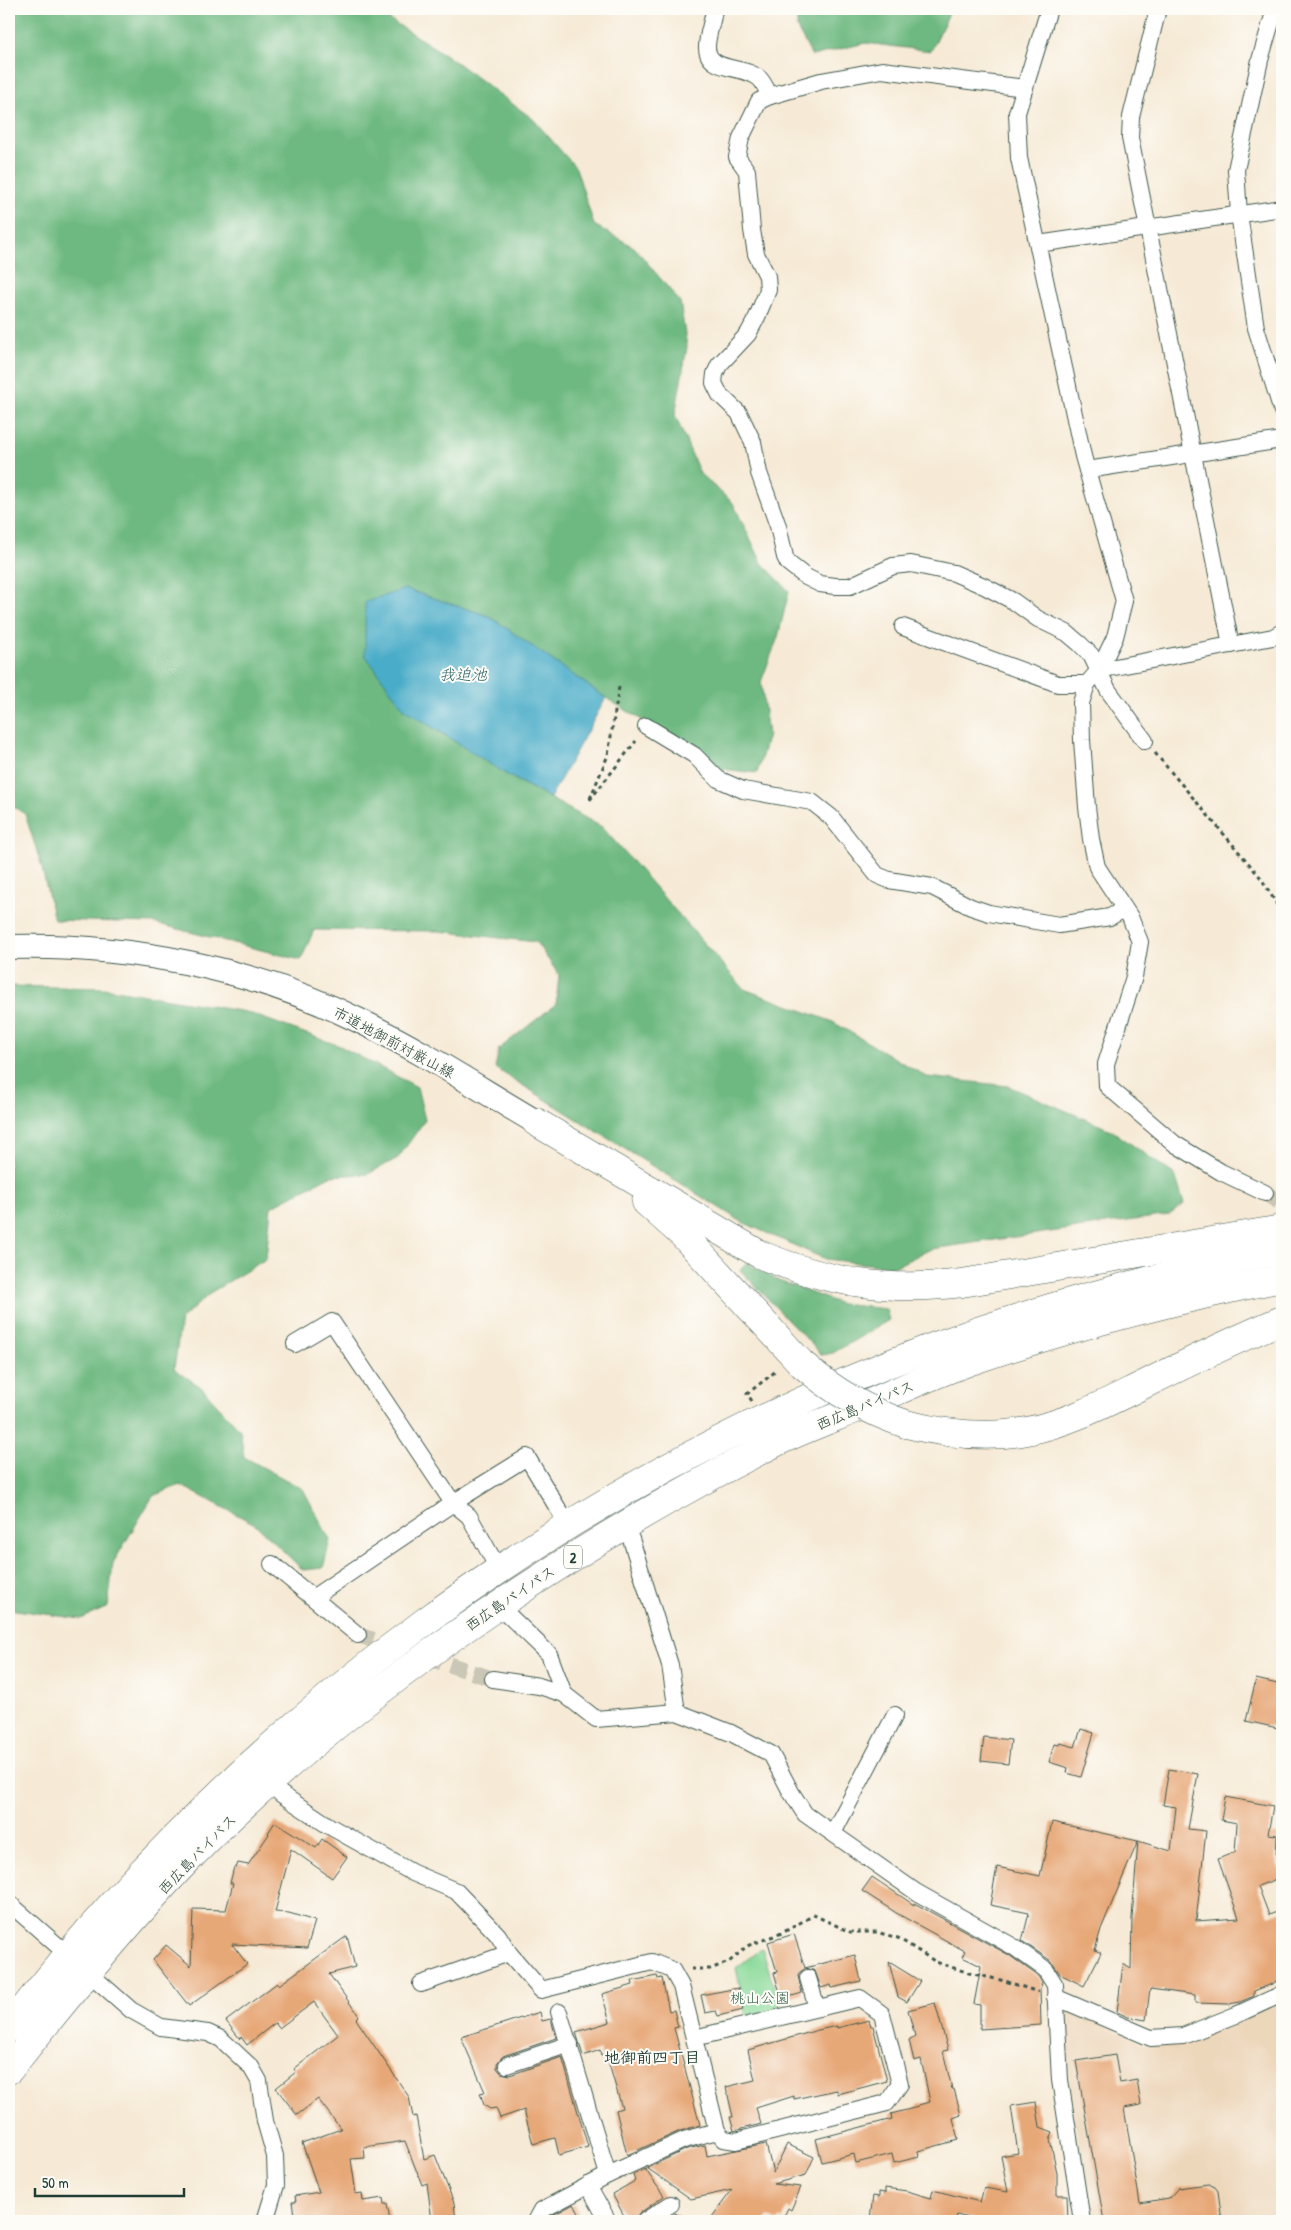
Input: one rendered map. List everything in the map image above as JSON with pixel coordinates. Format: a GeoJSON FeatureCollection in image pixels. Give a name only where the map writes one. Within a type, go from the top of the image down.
{"type":"FeatureCollection","features":[{"type":"Feature","properties":{"kind":"highway"},"geometry":{"type":"LineString","coordinates":[[536,1122],[759,1254],[791,1268],[825,1278],[859,1284],[904,1287],[945,1285],[1282,1229]]}},
{"type":"Feature","properties":{"kind":"highway"},"geometry":{"type":"LineString","coordinates":[[536,1122],[588,1156],[623,1183],[683,1236],[791,1366],[820,1380],[854,1402],[883,1416],[906,1424],[954,1434],[1002,1434],[1026,1431],[1073,1418],[1282,1320]]}},
{"type":"Feature","properties":{"kind":"highway","name":"西広島バイパス"},"geometry":{"type":"LineString","coordinates":[[9,2028],[68,1955],[179,1834],[266,1751],[378,1657],[499,1570],[608,1502],[676,1464],[768,1417],[879,1368],[992,1326],[1083,1298],[1166,1276],[1282,1250]]}},
{"type":"Feature","properties":{"kind":"highway","name":"西広島バイパス"},"geometry":{"type":"LineString","coordinates":[[9,2070],[89,1973],[178,1870],[269,1782],[347,1716],[498,1605],[623,1525],[684,1490],[774,1443],[973,1360],[1100,1320],[1214,1292],[1282,1278]]}},
{"type":"Feature","properties":{"kind":"street"},"geometry":{"type":"LineString","coordinates":[[714,9],[707,49],[711,59],[719,64],[746,71],[760,79],[770,96]]}},
{"type":"Feature","properties":{"kind":"street"},"geometry":{"type":"LineString","coordinates":[[1049,9],[1017,113],[1019,158],[1087,470],[1124,601],[1115,637],[1098,670],[1087,684],[1081,703],[1082,740],[1091,839],[1097,867],[1130,917],[1140,942],[1134,977],[1106,1064],[1107,1086],[1176,1144],[1220,1172],[1265,1192]]}},
{"type":"Feature","properties":{"kind":"street"},"geometry":{"type":"LineString","coordinates":[[1158,9],[1130,124],[1130,138],[1231,645]]}},
{"type":"Feature","properties":{"kind":"street"},"geometry":{"type":"LineString","coordinates":[[1275,9],[1260,60],[1236,170],[1239,214],[1256,328],[1282,411]]}},
{"type":"Feature","properties":{"kind":"street"},"geometry":{"type":"LineString","coordinates":[[1025,88],[882,70],[820,81],[759,101],[741,138],[737,157],[747,171],[756,254],[767,276],[768,290],[748,334],[719,365],[714,383],[720,395],[739,413],[752,442],[759,473],[778,526],[788,563],[806,577],[820,584],[835,586],[850,586],[893,566],[912,564],[954,573],[1013,601],[1038,619],[1067,634],[1091,655],[1108,690],[1145,741]]}},
{"type":"Feature","properties":{"kind":"street"},"geometry":{"type":"LineString","coordinates":[[1038,244],[1282,208]]}},
{"type":"Feature","properties":{"kind":"street"},"geometry":{"type":"LineString","coordinates":[[1087,470],[1282,440]]}},
{"type":"Feature","properties":{"kind":"street"},"geometry":{"type":"LineString","coordinates":[[1098,670],[1273,637],[1282,632]]}},
{"type":"Feature","properties":{"kind":"street"},"geometry":{"type":"LineString","coordinates":[[909,634],[1058,684],[1087,684]]}},
{"type":"Feature","properties":{"kind":"street"},"geometry":{"type":"LineString","coordinates":[[646,726],[694,755],[718,779],[743,790],[812,802],[831,816],[877,875],[889,880],[932,887],[971,907],[988,912],[1059,925],[1110,917],[1124,909]]}},
{"type":"Feature","properties":{"kind":"street","name":"市道地御前対厳山線"},"geometry":{"type":"LineString","coordinates":[[9,947],[100,949],[167,958],[234,974],[299,995],[370,1026],[422,1054],[536,1122]]}},
{"type":"Feature","properties":{"kind":"street"},"geometry":{"type":"LineString","coordinates":[[295,1344],[332,1322],[453,1503],[469,1516],[499,1570]]}},
{"type":"Feature","properties":{"kind":"street"},"geometry":{"type":"LineString","coordinates":[[314,1597],[453,1503],[527,1457],[560,1512]]}},
{"type":"Feature","properties":{"kind":"street"},"geometry":{"type":"LineString","coordinates":[[623,1525],[632,1539],[670,1665],[677,1712]]}},
{"type":"Feature","properties":{"kind":"street"},"geometry":{"type":"LineString","coordinates":[[272,1564],[358,1635]]}},
{"type":"Feature","properties":{"kind":"street"},"geometry":{"type":"LineString","coordinates":[[498,1605],[549,1654],[564,1694]]}},
{"type":"Feature","properties":{"kind":"street"},"geometry":{"type":"LineString","coordinates":[[492,1679],[539,1686],[564,1694],[596,1719],[677,1712],[731,1733],[772,1754],[791,1792],[805,1814],[916,1892],[1014,1947],[1045,1969],[1055,1985],[1060,2080],[1082,2221]]}},
{"type":"Feature","properties":{"kind":"street"},"geometry":{"type":"LineString","coordinates":[[833,1833],[895,1715]]}},
{"type":"Feature","properties":{"kind":"street"},"geometry":{"type":"LineString","coordinates":[[269,1782],[281,1794],[329,1826],[413,1873],[456,1891],[498,1935],[510,1953],[541,1990],[652,1962],[672,1970],[681,1986],[717,2131],[724,2140],[736,2141],[887,2103],[900,2084],[882,2014],[860,1998],[694,2038]]}},
{"type":"Feature","properties":{"kind":"street"},"geometry":{"type":"LineString","coordinates":[[9,1904],[131,2010],[157,2025],[208,2033],[221,2039],[256,2074],[261,2089],[265,2121],[275,2156],[276,2185],[265,2221]]}},
{"type":"Feature","properties":{"kind":"street"},"geometry":{"type":"LineString","coordinates":[[421,1984],[510,1953]]}},
{"type":"Feature","properties":{"kind":"street"},"geometry":{"type":"LineString","coordinates":[[808,1978],[818,2008]]}},
{"type":"Feature","properties":{"kind":"street"},"geometry":{"type":"LineString","coordinates":[[1055,1997],[1152,2038],[1183,2036],[1236,2016],[1282,1994]]}},
{"type":"Feature","properties":{"kind":"street"},"geometry":{"type":"LineString","coordinates":[[559,2012],[608,2174]]}},
{"type":"Feature","properties":{"kind":"street"},"geometry":{"type":"LineString","coordinates":[[507,2065],[570,2044]]}},
{"type":"Feature","properties":{"kind":"street"},"geometry":{"type":"LineString","coordinates":[[536,2221],[542,2210],[608,2174],[684,2140],[717,2131]]}},
{"type":"Feature","properties":{"kind":"street"},"geometry":{"type":"LineString","coordinates":[[588,2185],[608,2221]]}},
{"type":"Feature","properties":{"kind":"street"},"geometry":{"type":"LineString","coordinates":[[645,2221],[671,2204]]}},
{"type":"Feature","properties":{"kind":"path"},"geometry":{"type":"LineString","coordinates":[[619,687],[608,755],[589,801],[646,726]]}},
{"type":"Feature","properties":{"kind":"path"},"geometry":{"type":"LineString","coordinates":[[1145,741],[1261,878],[1282,913]]}},
{"type":"Feature","properties":{"kind":"path"},"geometry":{"type":"LineString","coordinates":[[747,1394],[791,1366]]}},
{"type":"Feature","properties":{"kind":"path"},"geometry":{"type":"LineString","coordinates":[[683,1969],[710,1969],[729,1962],[747,1946],[782,1933],[814,1915],[850,1932],[876,1932],[898,1938],[936,1962],[1055,1997]]}},
{"type":"Feature","properties":{"kind":"shaded area"},"geometry":{"type":"Polygon","coordinates":[[[1282,2001],[1282,2221],[1091,2221],[1060,2014],[1074,2012],[1148,2045],[1282,2001]]]}},
{"type":"Feature","properties":{"kind":"green space"},"geometry":{"type":"Polygon","coordinates":[[[9,9],[373,9],[449,57],[533,119],[576,168],[594,225],[634,247],[680,302],[687,347],[675,415],[700,474],[733,503],[762,563],[789,591],[778,637],[761,682],[768,735],[757,773],[722,769],[606,698],[489,616],[404,709],[509,776],[602,827],[744,989],[831,1021],[927,1077],[1008,1086],[1111,1130],[1175,1175],[1184,1204],[1169,1215],[931,1249],[894,1267],[825,1259],[742,1222],[495,1068],[499,1049],[556,1004],[559,975],[536,942],[438,931],[314,930],[301,960],[154,923],[54,920],[41,864],[25,814],[9,804],[9,9]]]}},
{"type":"Feature","properties":{"kind":"green space"},"geometry":{"type":"Polygon","coordinates":[[[797,9],[951,9],[931,51],[865,43],[812,56],[797,28],[797,9]]]}},
{"type":"Feature","properties":{"kind":"green space"},"geometry":{"type":"Polygon","coordinates":[[[9,986],[104,988],[246,1012],[340,1046],[417,1087],[425,1120],[398,1158],[368,1174],[330,1176],[271,1207],[266,1259],[213,1291],[181,1319],[174,1369],[201,1387],[240,1430],[244,1457],[303,1489],[330,1540],[323,1568],[303,1570],[255,1524],[180,1485],[153,1496],[113,1563],[108,1607],[81,1619],[9,1609],[9,986]]]}},
{"type":"Feature","properties":{"kind":"green space"},"geometry":{"type":"Polygon","coordinates":[[[747,1263],[779,1281],[841,1304],[886,1309],[889,1320],[833,1353],[822,1355],[740,1270],[747,1263]]]}},
{"type":"Feature","properties":{"kind":"green space","name":"桃山公園"},"geometry":{"type":"Polygon","coordinates":[[[762,1948],[781,2010],[747,2018],[736,1968],[762,1948]]]}},
{"type":"Feature","properties":{"kind":"water","name":"我迫池"},"geometry":{"type":"Polygon","coordinates":[[[405,589],[489,616],[606,698],[550,798],[509,776],[404,709],[365,655],[365,602],[405,589]]]}},
{"type":"Feature","properties":{"kind":"building"},"geometry":{"type":"Polygon","coordinates":[[[1256,1679],[1282,1685],[1282,1729],[1246,1721],[1256,1679]]]}},
{"type":"Feature","properties":{"kind":"building"},"geometry":{"type":"Polygon","coordinates":[[[1081,1729],[1094,1733],[1081,1777],[1067,1773],[1068,1768],[1049,1762],[1054,1744],[1059,1745],[1060,1743],[1075,1747],[1081,1729]]]}},
{"type":"Feature","properties":{"kind":"building"},"geometry":{"type":"Polygon","coordinates":[[[984,1737],[1011,1740],[1008,1764],[981,1761],[984,1737]]]}},
{"type":"Feature","properties":{"kind":"building"},"geometry":{"type":"Polygon","coordinates":[[[1169,1769],[1198,1774],[1188,1829],[1206,1831],[1196,1921],[1239,1918],[1218,1859],[1235,1852],[1237,1823],[1221,1820],[1225,1797],[1273,1806],[1268,1834],[1277,1835],[1276,1856],[1282,1877],[1258,1886],[1269,1915],[1282,1910],[1282,1980],[1254,1991],[1254,1996],[1229,2004],[1195,2003],[1195,1995],[1150,1989],[1146,2020],[1128,2017],[1117,2012],[1123,1964],[1131,1969],[1132,1918],[1138,1841],[1171,1851],[1176,1807],[1163,1805],[1169,1769]]]}},
{"type":"Feature","properties":{"kind":"building"},"geometry":{"type":"Polygon","coordinates":[[[275,1822],[316,1848],[322,1839],[347,1857],[332,1878],[291,1849],[275,1912],[289,1913],[315,1921],[307,1948],[232,1944],[247,1964],[189,2006],[153,1960],[166,1945],[191,1966],[193,1909],[226,1910],[233,1883],[230,1883],[234,1867],[236,1868],[238,1863],[248,1865],[275,1822]]]}},
{"type":"Feature","properties":{"kind":"building"},"geometry":{"type":"Polygon","coordinates":[[[1052,1822],[1138,1841],[1101,1929],[1095,1950],[1101,1953],[1084,1986],[1060,1974],[1051,1961],[1022,1941],[1029,1913],[990,1905],[997,1867],[1040,1876],[1052,1822]]]}},
{"type":"Feature","properties":{"kind":"building"},"geometry":{"type":"Polygon","coordinates":[[[872,1877],[914,1905],[914,1903],[1009,1955],[1038,1976],[1042,1983],[1040,1990],[1041,2025],[980,2029],[980,2005],[974,2004],[981,1966],[962,1957],[965,1951],[898,1914],[862,1891],[872,1877]]]}},
{"type":"Feature","properties":{"kind":"building"},"geometry":{"type":"Polygon","coordinates":[[[794,1934],[805,1968],[855,1955],[861,1981],[832,1988],[831,1985],[821,1988],[815,1971],[806,1968],[798,1976],[802,1993],[782,1999],[774,1973],[777,1972],[768,1942],[794,1934]]]}},
{"type":"Feature","properties":{"kind":"building"},"geometry":{"type":"Polygon","coordinates":[[[347,1936],[355,1967],[329,1974],[359,2016],[356,2019],[409,2097],[413,2117],[416,2116],[424,2159],[435,2155],[454,2203],[456,2221],[432,2221],[427,2183],[422,2185],[405,2141],[364,2147],[365,2158],[351,2159],[356,2194],[362,2193],[363,2201],[383,2198],[384,2204],[387,2204],[390,2221],[338,2221],[337,2219],[295,2221],[292,2202],[296,2202],[295,2196],[319,2192],[302,2143],[341,2129],[318,2099],[297,2115],[276,2088],[296,2072],[294,2069],[338,2035],[314,2002],[279,2028],[275,2023],[247,2045],[226,2021],[277,1983],[279,1985],[347,1936]]]}},
{"type":"Feature","properties":{"kind":"building"},"geometry":{"type":"Polygon","coordinates":[[[889,1962],[920,1981],[907,2002],[898,1997],[889,1962]]]}},
{"type":"Feature","properties":{"kind":"building"},"geometry":{"type":"Polygon","coordinates":[[[657,1976],[658,1979],[662,1978],[669,2011],[674,2010],[678,2027],[674,2028],[700,2125],[680,2131],[627,2155],[616,2110],[622,2108],[606,2054],[601,2055],[600,2050],[583,2056],[576,2032],[610,2022],[602,1994],[633,1985],[632,1981],[657,1976]]]}},
{"type":"Feature","properties":{"kind":"building"},"geometry":{"type":"Polygon","coordinates":[[[738,1988],[743,2010],[718,2016],[716,2011],[705,2013],[701,1995],[738,1988]]]}},
{"type":"Feature","properties":{"kind":"building"},"geometry":{"type":"Polygon","coordinates":[[[935,2003],[948,2050],[943,2051],[952,2089],[954,2089],[961,2115],[953,2118],[958,2140],[918,2151],[919,2157],[894,2163],[892,2154],[856,2163],[854,2154],[822,2162],[816,2139],[892,2119],[891,2114],[930,2102],[921,2059],[914,2061],[909,2040],[915,2036],[908,2010],[935,2003]]]}},
{"type":"Feature","properties":{"kind":"building"},"geometry":{"type":"Polygon","coordinates":[[[540,2012],[542,2021],[551,2019],[556,2038],[503,2056],[497,2063],[497,2068],[501,2073],[510,2075],[562,2057],[588,2147],[559,2155],[555,2138],[533,2144],[524,2110],[500,2118],[496,2108],[490,2109],[484,2105],[480,2093],[485,2092],[461,2037],[540,2012]]]}},
{"type":"Feature","properties":{"kind":"building"},"geometry":{"type":"Polygon","coordinates":[[[869,2020],[871,2026],[873,2026],[887,2081],[838,2094],[837,2090],[794,2099],[794,2096],[756,2108],[761,2124],[734,2131],[730,2117],[733,2117],[726,2087],[755,2080],[748,2050],[818,2030],[837,2026],[837,2028],[869,2020]]]}},
{"type":"Feature","properties":{"kind":"building"},"geometry":{"type":"Polygon","coordinates":[[[1115,2055],[1120,2083],[1137,2080],[1141,2105],[1124,2108],[1140,2203],[1169,2198],[1178,2188],[1208,2184],[1215,2187],[1218,2191],[1222,2221],[1104,2221],[1076,2061],[1115,2055]]]}},
{"type":"Feature","properties":{"kind":"building"},"geometry":{"type":"Polygon","coordinates":[[[1036,2102],[1040,2127],[1053,2132],[1050,2139],[1057,2173],[1057,2195],[1067,2195],[1068,2221],[978,2221],[957,2215],[955,2221],[886,2221],[870,2219],[873,2196],[879,2197],[879,2192],[885,2193],[885,2188],[907,2191],[931,2198],[933,2190],[980,2202],[984,2188],[1008,2192],[1001,2156],[1018,2153],[1011,2106],[1036,2102]]]}},
{"type":"Feature","properties":{"kind":"building"},"geometry":{"type":"Polygon","coordinates":[[[766,2144],[773,2173],[787,2144],[814,2157],[806,2175],[773,2184],[801,2187],[791,2210],[788,2208],[782,2220],[779,2218],[778,2221],[769,2217],[766,2221],[709,2221],[732,2190],[691,2199],[647,2168],[687,2149],[705,2145],[707,2156],[766,2144]]]}},
{"type":"Feature","properties":{"kind":"building"},"geometry":{"type":"Polygon","coordinates":[[[645,2169],[664,2196],[640,2213],[635,2221],[627,2221],[612,2194],[635,2181],[633,2175],[645,2169]]]}},
{"type":"Feature","properties":{"kind":"building"},"geometry":{"type":"Polygon","coordinates":[[[574,2204],[583,2221],[547,2221],[549,2217],[574,2204]]]}},
{"type":"Feature","properties":{"kind":"building"},"geometry":{"type":"Polygon","coordinates":[[[676,2213],[681,2221],[663,2221],[676,2213]]]}},
{"type":"Feature","properties":{"kind":"tunnel"},"geometry":{"type":"LineString","coordinates":[[1265,1193],[1282,1204]]}},
{"type":"Feature","properties":{"kind":"tunnel"},"geometry":{"type":"LineString","coordinates":[[358,1635],[493,1679]]}},
{"type":"Feature","properties":{"kind":"district","name":"地御前四丁目"},"geometry":{"type":"Point","coordinates":[652,2057]}}]}
